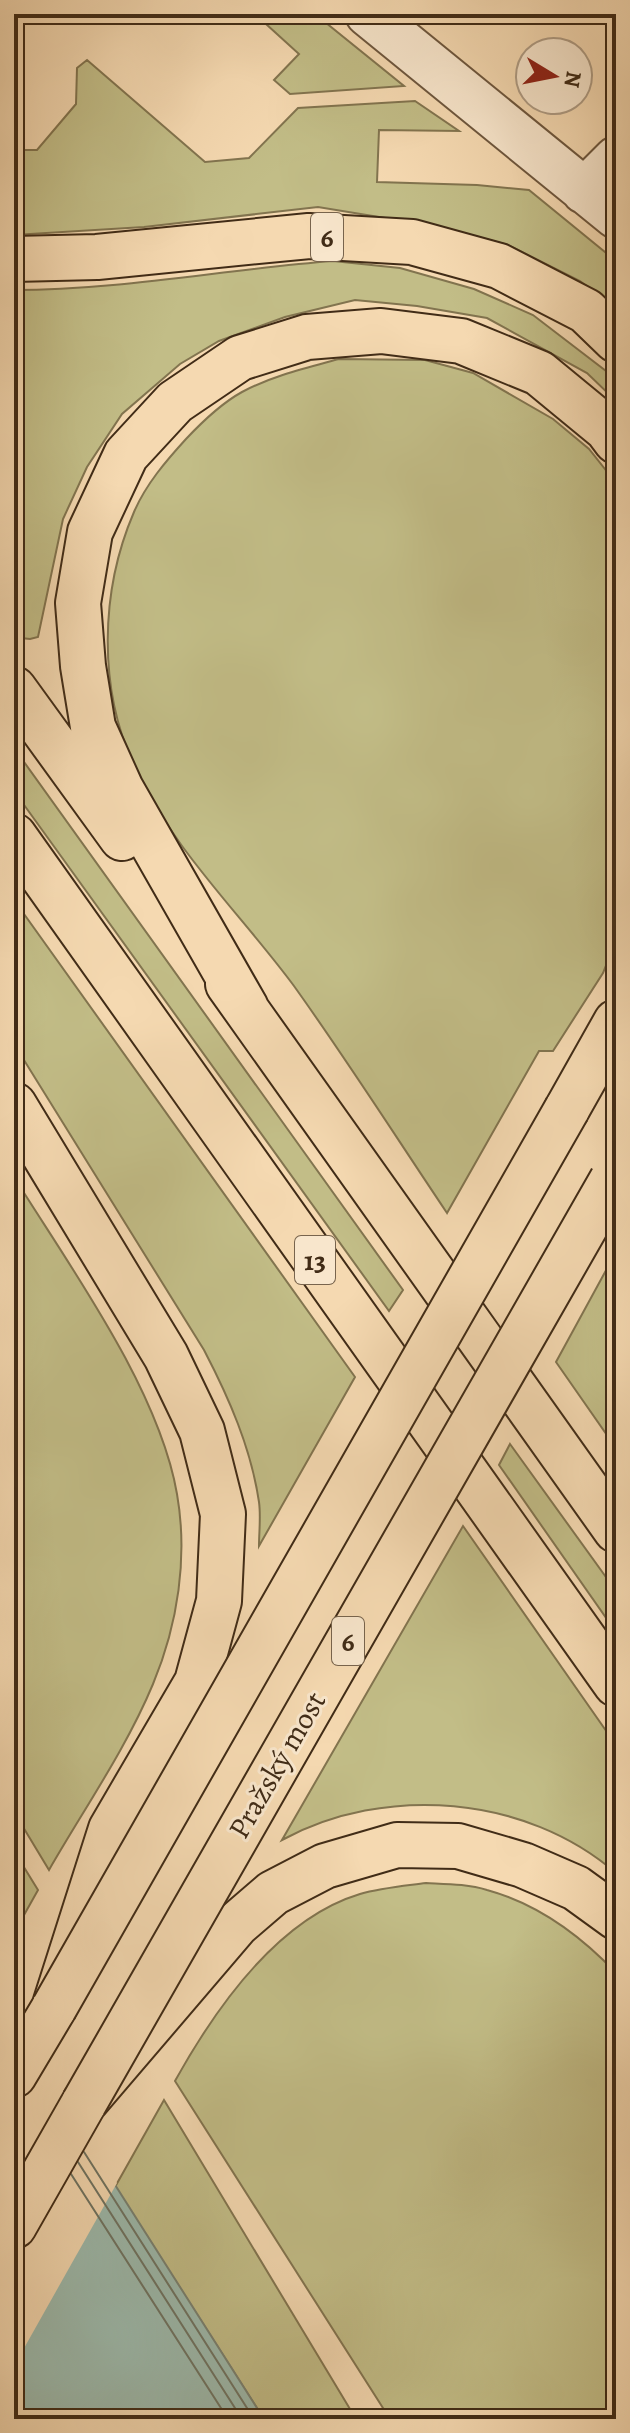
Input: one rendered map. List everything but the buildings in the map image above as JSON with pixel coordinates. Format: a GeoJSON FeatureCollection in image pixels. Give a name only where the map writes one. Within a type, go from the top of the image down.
{"type":"FeatureCollection","features":[{"type":"Feature","properties":{"kind":"highway","name":"6"},"geometry":{"type":"LineString","coordinates":[[14,259],[97,257],[309,236],[412,242],[499,266],[586,311],[616,340]]}},
{"type":"Feature","properties":{"kind":"highway"},"geometry":{"type":"LineString","coordinates":[[246,1008],[121,789],[93,727],[83,666],[78,603],[90,532],[126,455],[175,402],[240,358],[307,337],[381,331],[461,341],[539,373],[607,429],[616,441]]}},
{"type":"Feature","properties":{"kind":"highway"},"geometry":{"type":"LineString","coordinates":[[14,689],[246,1008],[616,1530]]}},
{"type":"Feature","properties":{"kind":"highway","name":"13"},"geometry":{"type":"LineString","coordinates":[[14,836],[616,1684]]}},
{"type":"Feature","properties":{"kind":"highway"},"geometry":{"type":"LineString","coordinates":[[14,2075],[616,1022]]}},
{"type":"Feature","properties":{"kind":"highway"},"geometry":{"type":"LineString","coordinates":[[14,1105],[166,1356],[202,1431],[223,1514],[219,1601],[197,1682],[111,1829],[54,2008]]}},
{"type":"Feature","properties":{"kind":"highway","name":"Pražský most"},"geometry":{"type":"LineString","coordinates":[[14,2226],[615,1175]]}},
{"type":"Feature","properties":{"kind":"highway"},"geometry":{"type":"LineString","coordinates":[[84,2103],[237,1924],[273,1893],[325,1866],[397,1845],[458,1846],[523,1865],[576,1888],[616,1917]]}},
{"type":"Feature","properties":{"kind":"street"},"geometry":{"type":"LineString","coordinates":[[368,14],[600,204],[616,159]]}},
{"type":"Feature","properties":{"kind":"shaded area"},"geometry":{"type":"Polygon","coordinates":[[[255,14],[315,14],[404,86],[290,94],[274,80],[299,54],[255,14]]]}},
{"type":"Feature","properties":{"kind":"shaded area"},"geometry":{"type":"Polygon","coordinates":[[[87,60],[205,162],[249,158],[298,108],[415,101],[459,131],[379,130],[377,182],[529,190],[616,261],[616,307],[580,281],[508,245],[440,227],[318,207],[144,227],[14,235],[14,150],[37,150],[76,104],[77,68],[87,60]]]}},
{"type":"Feature","properties":{"kind":"shaded area"},"geometry":{"type":"Polygon","coordinates":[[[333,261],[400,268],[474,289],[533,315],[606,371],[616,382],[616,401],[587,373],[487,318],[417,306],[355,300],[285,317],[219,341],[180,364],[122,414],[87,467],[63,519],[38,637],[21,638],[14,628],[14,290],[94,287],[333,261]]]}},
{"type":"Feature","properties":{"kind":"shaded area"},"geometry":{"type":"Polygon","coordinates":[[[339,359],[425,360],[473,373],[553,419],[589,449],[616,483],[616,940],[603,973],[553,1051],[539,1051],[447,1213],[294,986],[167,825],[134,766],[122,736],[109,672],[108,639],[115,574],[134,512],[157,473],[199,426],[235,396],[277,377],[339,359]]]}},
{"type":"Feature","properties":{"kind":"shaded area"},"geometry":{"type":"Polygon","coordinates":[[[14,748],[403,1290],[389,1311],[14,791],[14,748]]]}},
{"type":"Feature","properties":{"kind":"shaded area"},"geometry":{"type":"Polygon","coordinates":[[[14,900],[355,1377],[259,1546],[260,1507],[251,1462],[213,1368],[14,1044],[14,900]]]}},
{"type":"Feature","properties":{"kind":"shaded area"},"geometry":{"type":"Polygon","coordinates":[[[14,1177],[110,1330],[132,1371],[167,1454],[180,1518],[178,1590],[162,1661],[117,1755],[49,1870],[14,1812],[14,1177]]]}},
{"type":"Feature","properties":{"kind":"shaded area"},"geometry":{"type":"Polygon","coordinates":[[[616,1252],[616,1448],[556,1362],[616,1252]]]}},
{"type":"Feature","properties":{"kind":"shaded area"},"geometry":{"type":"Polygon","coordinates":[[[510,1444],[616,1591],[616,1632],[499,1465],[510,1444]]]}},
{"type":"Feature","properties":{"kind":"shaded area"},"geometry":{"type":"Polygon","coordinates":[[[463,1526],[616,1745],[616,1873],[580,1847],[540,1827],[498,1814],[454,1806],[409,1805],[365,1811],[322,1822],[282,1840],[463,1526]]]}},
{"type":"Feature","properties":{"kind":"shaded area"},"geometry":{"type":"Polygon","coordinates":[[[14,1851],[38,1890],[14,1933],[14,1851]]]}},
{"type":"Feature","properties":{"kind":"shaded area"},"geometry":{"type":"Polygon","coordinates":[[[426,1883],[480,1888],[541,1912],[588,1946],[616,1973],[616,2419],[390,2419],[175,2081],[229,1997],[276,1945],[302,1924],[330,1906],[360,1894],[426,1883]]]}},
{"type":"Feature","properties":{"kind":"shaded area"},"geometry":{"type":"Polygon","coordinates":[[[164,2100],[356,2419],[264,2419],[115,2187],[164,2100]]]}},
{"type":"Feature","properties":{"kind":"water"},"geometry":{"type":"Polygon","coordinates":[[[14,2026],[264,2419],[14,2419],[14,2026]]]}},
{"type":"Feature","properties":{"kind":"pier"},"geometry":{"type":"Polygon","coordinates":[[[14,2022],[117,2183],[14,2366],[14,2022]]]}}]}
